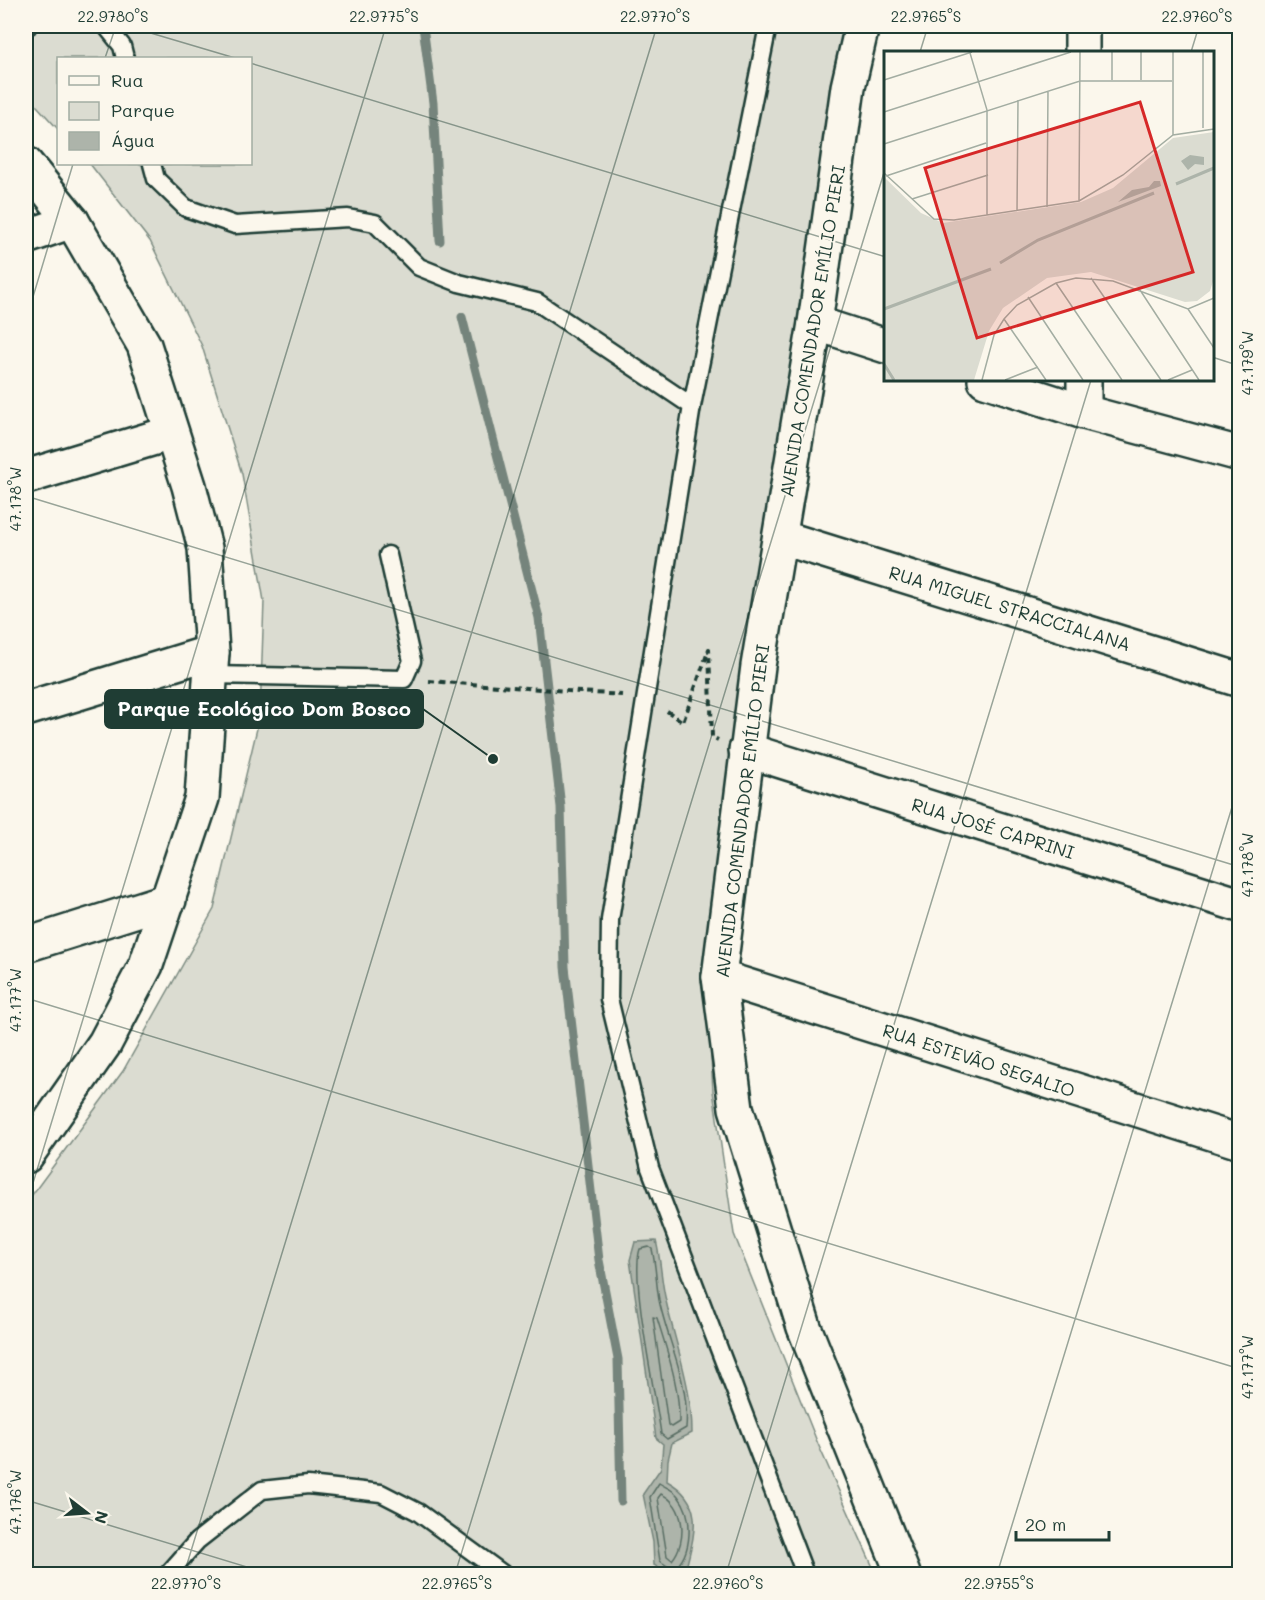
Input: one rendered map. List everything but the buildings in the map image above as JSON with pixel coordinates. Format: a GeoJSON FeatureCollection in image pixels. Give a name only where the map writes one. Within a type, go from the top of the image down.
{"type":"FeatureCollection","features":[{"type":"Feature","properties":{"kind":"street","name":"AVENIDA COMENDADOR EMÍLIO PIERI"},"geometry":{"type":"LineString","coordinates":[[862,26],[848,87],[815,323],[746,750],[719,977],[736,1108],[804,1327],[903,1575]]}},
{"type":"Feature","properties":{"kind":"street"},"geometry":{"type":"LineString","coordinates":[[1082,26],[1082,51]]}},
{"type":"Feature","properties":{"kind":"street"},"geometry":{"type":"LineString","coordinates":[[26,164],[72,221],[144,345],[189,486],[205,548],[211,663],[202,798],[146,965],[105,1042],[26,1156]]}},
{"type":"Feature","properties":{"kind":"street"},"geometry":{"type":"LineString","coordinates":[[26,237],[72,221]]}},
{"type":"Feature","properties":{"kind":"street"},"geometry":{"type":"LineString","coordinates":[[815,323],[884,346]]}},
{"type":"Feature","properties":{"kind":"street"},"geometry":{"type":"LineString","coordinates":[[988,381],[1084,412],[1239,454]]}},
{"type":"Feature","properties":{"kind":"street"},"geometry":{"type":"LineString","coordinates":[[1084,381],[1084,412]]}},
{"type":"Feature","properties":{"kind":"street"},"geometry":{"type":"LineString","coordinates":[[26,477],[171,433]]}},
{"type":"Feature","properties":{"kind":"street","name":"RUA MIGUEL STRACCIALANA"},"geometry":{"type":"LineString","coordinates":[[780,537],[1239,680]]}},
{"type":"Feature","properties":{"kind":"street"},"geometry":{"type":"LineString","coordinates":[[26,709],[211,663]]}},
{"type":"Feature","properties":{"kind":"street","name":"RUA JOSÉ CAPRINI"},"geometry":{"type":"LineString","coordinates":[[746,750],[1239,905]]}},
{"type":"Feature","properties":{"kind":"street"},"geometry":{"type":"LineString","coordinates":[[26,945],[169,900]]}},
{"type":"Feature","properties":{"kind":"street","name":"RUA ESTEVÃO SEGALIO"},"geometry":{"type":"LineString","coordinates":[[719,977],[1239,1142]]}},
{"type":"Feature","properties":{"kind":"lane"},"geometry":{"type":"LineString","coordinates":[[106,26],[122,46],[125,57]]}},
{"type":"Feature","properties":{"kind":"lane"},"geometry":{"type":"LineString","coordinates":[[768,26],[692,406],[610,920],[609,999],[650,1168],[805,1575]]}},
{"type":"Feature","properties":{"kind":"lane"},"geometry":{"type":"LineString","coordinates":[[152,165],[156,179],[186,208],[236,225],[348,218],[375,223],[419,267],[459,284],[537,302],[692,406]]}},
{"type":"Feature","properties":{"kind":"lane"},"geometry":{"type":"LineString","coordinates":[[211,663],[404,679],[412,661],[388,555]]}},
{"type":"Feature","properties":{"kind":"lane"},"geometry":{"type":"LineString","coordinates":[[168,1575],[197,1541],[262,1490],[308,1485],[381,1493],[418,1512],[503,1575]]}},
{"type":"Feature","properties":{"kind":"path"},"geometry":{"type":"LineString","coordinates":[[404,679],[646,696],[682,722],[709,649],[712,737],[746,750]]}},
{"type":"Feature","properties":{"kind":"green space"},"geometry":{"type":"Polygon","coordinates":[[[26,26],[853,26],[707,986],[713,1091],[734,1234],[818,1444],[876,1574],[26,1574],[26,1203],[123,1071],[214,909],[260,716],[264,601],[242,474],[202,346],[150,241],[91,165],[252,165],[252,57],[57,57],[57,128],[26,94],[26,26]]]}},
{"type":"Feature","properties":{"kind":"water"},"geometry":{"type":"Polygon","coordinates":[[[656,1241],[664,1293],[686,1382],[691,1416],[692,1433],[672,1443],[668,1460],[667,1481],[687,1498],[694,1519],[686,1568],[677,1573],[667,1572],[654,1565],[653,1542],[643,1494],[661,1468],[663,1444],[656,1438],[630,1260],[635,1242],[656,1241]]]}},
{"type":"Feature","properties":{"kind":"waterway"},"geometry":{"type":"LineString","coordinates":[[423,26],[433,103],[440,241]]}},
{"type":"Feature","properties":{"kind":"waterway"},"geometry":{"type":"LineString","coordinates":[[462,317],[539,618],[561,807],[565,967],[599,1260],[618,1359],[621,1501]]}},
{"type":"Feature","properties":{"kind":"place","name":"Parque Ecológico Dom Bosco"},"geometry":{"type":"Point","coordinates":[493,759]}}]}
